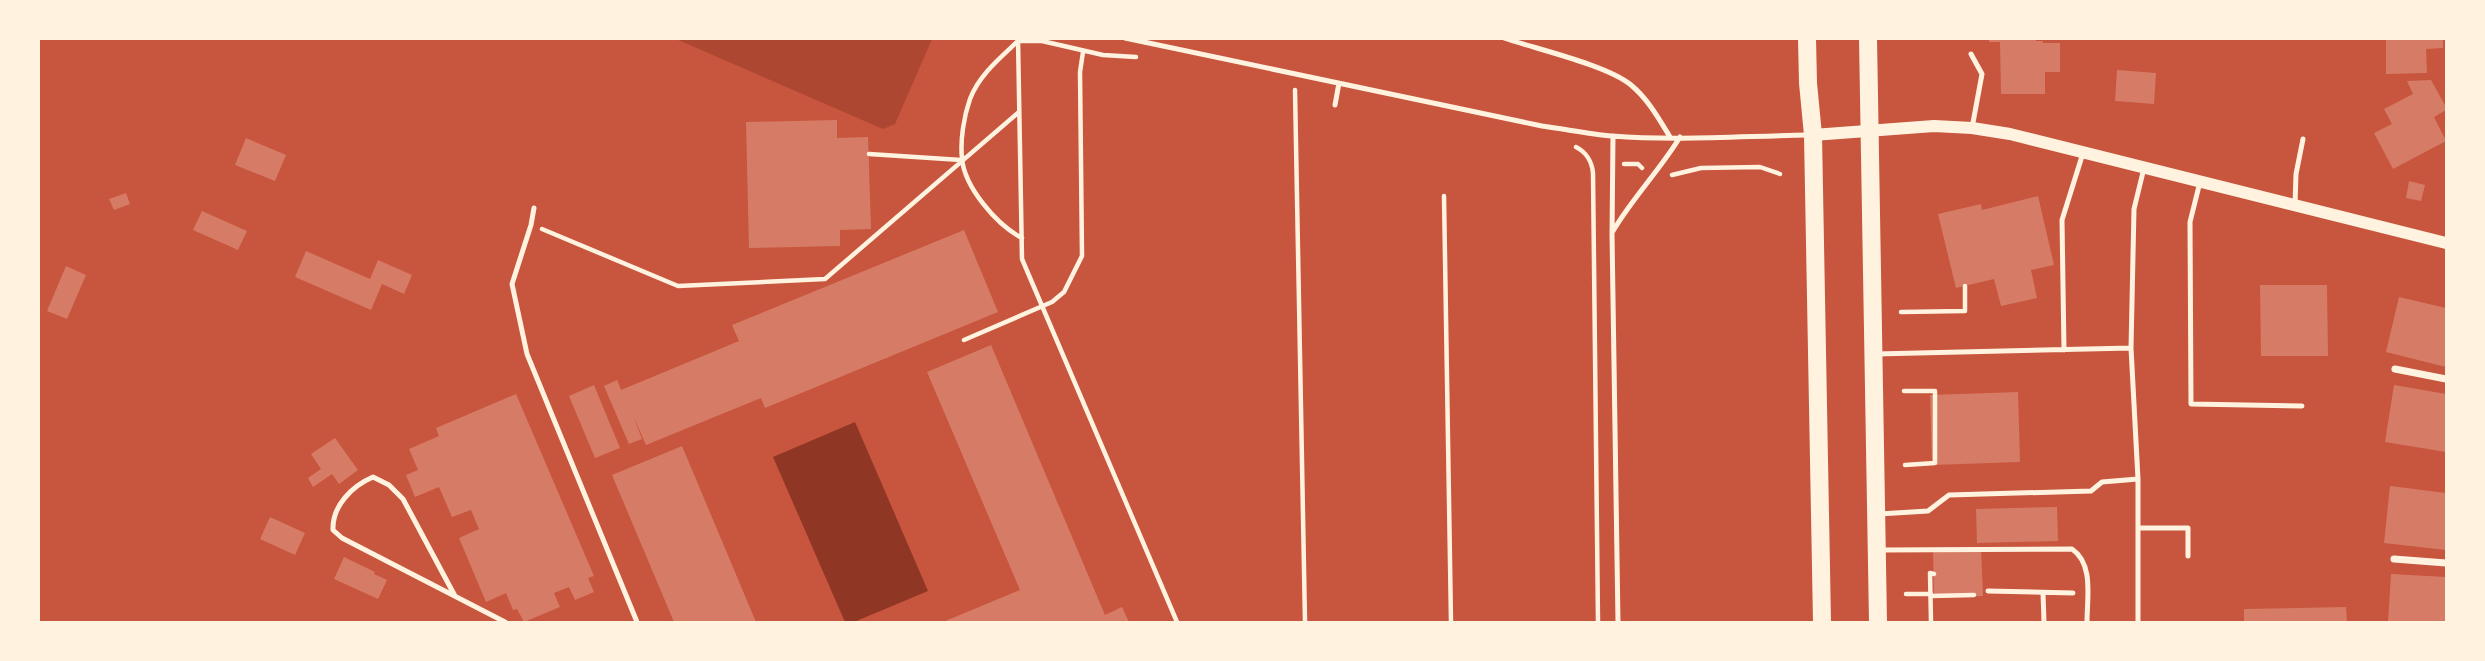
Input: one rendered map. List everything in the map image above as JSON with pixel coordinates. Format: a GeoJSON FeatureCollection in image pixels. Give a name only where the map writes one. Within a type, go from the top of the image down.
{"type":"FeatureCollection","features":[{"type":"Feature","properties":{"kind":"main road"},"geometry":{"type":"LineString","coordinates":[[1807,38],[1813,135],[1822,622]]}},
{"type":"Feature","properties":{"kind":"main road"},"geometry":{"type":"LineString","coordinates":[[1868,38],[1878,622]]}},
{"type":"Feature","properties":{"kind":"street"},"geometry":{"type":"LineString","coordinates":[[1813,135],[1934,126],[2010,134],[2446,243]]}},
{"type":"Feature","properties":{"kind":"street"},"geometry":{"type":"LineString","coordinates":[[2395,369],[2446,379]]}},
{"type":"Feature","properties":{"kind":"street"},"geometry":{"type":"LineString","coordinates":[[2394,559],[2446,563]]}},
{"type":"Feature","properties":{"kind":"lane"},"geometry":{"type":"LineString","coordinates":[[1125,38],[1542,126],[1613,136],[1813,135]]}},
{"type":"Feature","properties":{"kind":"lane"},"geometry":{"type":"LineString","coordinates":[[1504,38],[1607,71],[1630,84],[1651,107],[1670,137]]}},
{"type":"Feature","properties":{"kind":"lane"},"geometry":{"type":"LineString","coordinates":[[1971,54],[1982,74],[1972,128]]}},
{"type":"Feature","properties":{"kind":"lane"},"geometry":{"type":"LineString","coordinates":[[1336,102],[1339,83]]}},
{"type":"Feature","properties":{"kind":"lane"},"geometry":{"type":"LineString","coordinates":[[1613,136],[1618,622]]}},
{"type":"Feature","properties":{"kind":"lane"},"geometry":{"type":"LineString","coordinates":[[1612,234],[1630,203],[1664,163],[1680,137]]}},
{"type":"Feature","properties":{"kind":"lane"},"geometry":{"type":"LineString","coordinates":[[2295,204],[2296,174],[2303,139]]}},
{"type":"Feature","properties":{"kind":"lane"},"geometry":{"type":"LineString","coordinates":[[2064,350],[2062,220],[2082,153]]}},
{"type":"Feature","properties":{"kind":"lane"},"geometry":{"type":"LineString","coordinates":[[2138,622],[2138,480],[2131,348],[2134,209],[2144,168]]}},
{"type":"Feature","properties":{"kind":"lane"},"geometry":{"type":"LineString","coordinates":[[2200,182],[2190,222],[2191,404],[2302,407]]}},
{"type":"Feature","properties":{"kind":"lane"},"geometry":{"type":"LineString","coordinates":[[534,208],[512,284],[527,354],[638,622]]}},
{"type":"Feature","properties":{"kind":"lane"},"geometry":{"type":"LineString","coordinates":[[1873,354],[2131,348]]}},
{"type":"Feature","properties":{"kind":"lane"},"geometry":{"type":"LineString","coordinates":[[455,596],[403,499],[389,485],[373,477],[361,482],[337,508],[332,519],[333,530],[342,538],[505,622]]}},
{"type":"Feature","properties":{"kind":"lane"},"geometry":{"type":"LineString","coordinates":[[1876,514],[1928,511],[1949,495],[2091,491],[2102,482],[2138,480]]}},
{"type":"Feature","properties":{"kind":"lane"},"geometry":{"type":"LineString","coordinates":[[2139,528],[2188,528],[2188,556]]}},
{"type":"Feature","properties":{"kind":"lane"},"geometry":{"type":"LineString","coordinates":[[1876,550],[2072,550],[2080,555],[2086,566],[2087,622]]}},
{"type":"Feature","properties":{"kind":"lane"},"geometry":{"type":"LineString","coordinates":[[1988,591],[2073,593]]}},
{"type":"Feature","properties":{"kind":"lane"},"geometry":{"type":"LineString","coordinates":[[2043,593],[2044,622]]}},
{"type":"Feature","properties":{"kind":"path"},"geometry":{"type":"LineString","coordinates":[[1018,40],[1022,259],[1177,622]]}},
{"type":"Feature","properties":{"kind":"path"},"geometry":{"type":"LineString","coordinates":[[1022,239],[1007,231],[994,218],[974,188],[962,160],[964,126],[971,98],[989,68],[1018,40],[1042,41],[1083,51],[1147,60]]}},
{"type":"Feature","properties":{"kind":"path"},"geometry":{"type":"LineString","coordinates":[[964,340],[1042,307],[1063,292],[1082,256],[1080,72],[1083,51]]}},
{"type":"Feature","properties":{"kind":"path"},"geometry":{"type":"LineString","coordinates":[[1283,88],[1336,102]]}},
{"type":"Feature","properties":{"kind":"path"},"geometry":{"type":"LineString","coordinates":[[1295,90],[1305,622]]}},
{"type":"Feature","properties":{"kind":"path"},"geometry":{"type":"LineString","coordinates":[[531,225],[678,286],[825,279],[1019,112]]}},
{"type":"Feature","properties":{"kind":"path"},"geometry":{"type":"LineString","coordinates":[[1573,145],[1580,149],[1592,165],[1598,622]]}},
{"type":"Feature","properties":{"kind":"path"},"geometry":{"type":"LineString","coordinates":[[869,154],[962,160]]}},
{"type":"Feature","properties":{"kind":"path"},"geometry":{"type":"LineString","coordinates":[[1592,165],[1638,164],[1659,185],[1670,176],[1701,167],[1760,167],[1780,174]]}},
{"type":"Feature","properties":{"kind":"path"},"geometry":{"type":"LineString","coordinates":[[1444,195],[1451,622]]}},
{"type":"Feature","properties":{"kind":"path"},"geometry":{"type":"LineString","coordinates":[[1901,312],[1965,311],[1965,286]]}},
{"type":"Feature","properties":{"kind":"path"},"geometry":{"type":"LineString","coordinates":[[1904,391],[1934,391],[1935,463],[1905,465]]}},
{"type":"Feature","properties":{"kind":"path"},"geometry":{"type":"LineString","coordinates":[[1931,622],[1930,573],[1934,574]]}},
{"type":"Feature","properties":{"kind":"path"},"geometry":{"type":"LineString","coordinates":[[1906,594],[1980,595],[1988,591]]}},
{"type":"Feature","properties":{"kind":"shaded area"},"geometry":{"type":"Polygon","coordinates":[[[676,39],[932,39],[895,124],[883,129],[676,39]]]}},
{"type":"Feature","properties":{"kind":"shaded area"},"geometry":{"type":"Polygon","coordinates":[[[855,422],[928,591],[854,622],[845,622],[773,457],[855,422]]]}},
{"type":"Feature","properties":{"kind":"building"},"geometry":{"type":"Polygon","coordinates":[[[1989,38],[2036,38],[2036,41],[2043,43],[2060,43],[2060,72],[2045,72],[2045,94],[2001,94],[2000,42],[1989,42],[1989,38]]]}},
{"type":"Feature","properties":{"kind":"building"},"geometry":{"type":"Polygon","coordinates":[[[2386,38],[2443,38],[2443,48],[2426,49],[2427,73],[2386,74],[2386,38]]]}},
{"type":"Feature","properties":{"kind":"building"},"geometry":{"type":"Polygon","coordinates":[[[2117,70],[2156,73],[2154,104],[2115,101],[2117,70]]]}},
{"type":"Feature","properties":{"kind":"building"},"geometry":{"type":"Polygon","coordinates":[[[2431,80],[2446,107],[2446,110],[2434,117],[2446,141],[2393,169],[2374,133],[2392,124],[2384,109],[2413,94],[2407,81],[2431,80]]]}},
{"type":"Feature","properties":{"kind":"building"},"geometry":{"type":"Polygon","coordinates":[[[837,120],[837,138],[868,137],[871,229],[840,230],[840,246],[749,248],[746,122],[837,120]]]}},
{"type":"Feature","properties":{"kind":"building"},"geometry":{"type":"Polygon","coordinates":[[[246,138],[286,155],[275,181],[235,165],[246,138]]]}},
{"type":"Feature","properties":{"kind":"building"},"geometry":{"type":"Polygon","coordinates":[[[2409,181],[2425,185],[2421,201],[2406,198],[2409,181]]]}},
{"type":"Feature","properties":{"kind":"building"},"geometry":{"type":"Polygon","coordinates":[[[126,193],[130,204],[114,210],[109,199],[126,193]]]}},
{"type":"Feature","properties":{"kind":"building"},"geometry":{"type":"Polygon","coordinates":[[[2038,196],[2054,265],[2031,270],[2037,298],[2001,306],[1994,279],[1956,288],[1938,214],[1981,204],[1982,210],[2038,196]]]}},
{"type":"Feature","properties":{"kind":"building"},"geometry":{"type":"Polygon","coordinates":[[[202,211],[247,231],[238,250],[193,230],[202,211]]]}},
{"type":"Feature","properties":{"kind":"building"},"geometry":{"type":"Polygon","coordinates":[[[964,230],[998,312],[765,408],[761,398],[646,445],[633,415],[642,439],[629,444],[604,386],[617,380],[621,390],[739,341],[732,325],[964,230]]]}},
{"type":"Feature","properties":{"kind":"building"},"geometry":{"type":"Polygon","coordinates":[[[306,251],[370,279],[378,260],[412,275],[404,294],[382,284],[371,310],[295,277],[306,251]]]}},
{"type":"Feature","properties":{"kind":"building"},"geometry":{"type":"Polygon","coordinates":[[[66,266],[86,275],[67,319],[47,311],[66,266]]]}},
{"type":"Feature","properties":{"kind":"building"},"geometry":{"type":"Polygon","coordinates":[[[2260,285],[2327,285],[2328,356],[2261,356],[2260,285]]]}},
{"type":"Feature","properties":{"kind":"building"},"geometry":{"type":"Polygon","coordinates":[[[2399,297],[2446,308],[2446,367],[2386,352],[2399,297]]]}},
{"type":"Feature","properties":{"kind":"building"},"geometry":{"type":"Polygon","coordinates":[[[991,345],[1105,615],[1122,607],[1129,622],[943,622],[1020,590],[927,372],[991,345]]]}},
{"type":"Feature","properties":{"kind":"building"},"geometry":{"type":"Polygon","coordinates":[[[594,385],[620,448],[595,458],[569,396],[594,385]]]}},
{"type":"Feature","properties":{"kind":"building"},"geometry":{"type":"Polygon","coordinates":[[[2394,385],[2446,394],[2446,452],[2385,442],[2394,385]]]}},
{"type":"Feature","properties":{"kind":"building"},"geometry":{"type":"Polygon","coordinates":[[[2018,392],[2020,462],[1932,465],[1930,395],[2018,392]]]}},
{"type":"Feature","properties":{"kind":"building"},"geometry":{"type":"Polygon","coordinates":[[[516,394],[594,576],[588,578],[594,592],[575,600],[569,587],[554,593],[560,607],[524,622],[517,609],[513,610],[506,593],[486,602],[459,538],[479,529],[471,510],[452,517],[439,487],[415,497],[406,475],[418,470],[409,449],[439,436],[436,428],[516,394]]]}},
{"type":"Feature","properties":{"kind":"building"},"geometry":{"type":"Polygon","coordinates":[[[335,438],[358,470],[339,484],[332,474],[313,487],[308,478],[321,469],[311,454],[335,438]]]}},
{"type":"Feature","properties":{"kind":"building"},"geometry":{"type":"Polygon","coordinates":[[[682,446],[756,622],[674,622],[612,475],[682,446]]]}},
{"type":"Feature","properties":{"kind":"building"},"geometry":{"type":"Polygon","coordinates":[[[2390,486],[2446,493],[2446,550],[2384,543],[2390,486]]]}},
{"type":"Feature","properties":{"kind":"building"},"geometry":{"type":"Polygon","coordinates":[[[2057,507],[2058,541],[1977,543],[1976,509],[2057,507]]]}},
{"type":"Feature","properties":{"kind":"building"},"geometry":{"type":"Polygon","coordinates":[[[270,517],[305,533],[295,555],[260,539],[270,517]]]}},
{"type":"Feature","properties":{"kind":"building"},"geometry":{"type":"Polygon","coordinates":[[[1981,548],[1983,596],[1934,597],[1933,549],[1981,548]]]}},
{"type":"Feature","properties":{"kind":"building"},"geometry":{"type":"Polygon","coordinates":[[[344,557],[387,580],[378,599],[334,579],[344,557]]]}},
{"type":"Feature","properties":{"kind":"building"},"geometry":{"type":"Polygon","coordinates":[[[2391,574],[2446,577],[2446,622],[2388,622],[2391,574]]]}},
{"type":"Feature","properties":{"kind":"building"},"geometry":{"type":"Polygon","coordinates":[[[2346,607],[2347,622],[2244,622],[2244,609],[2346,607]]]}}]}
